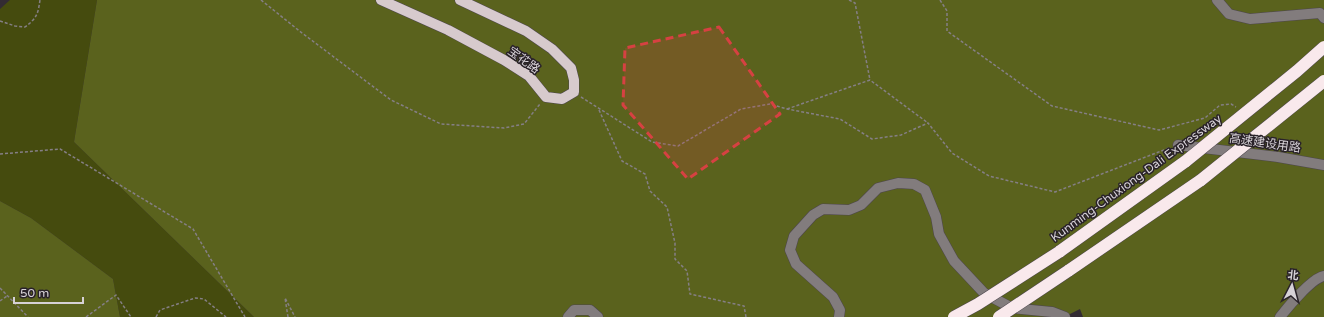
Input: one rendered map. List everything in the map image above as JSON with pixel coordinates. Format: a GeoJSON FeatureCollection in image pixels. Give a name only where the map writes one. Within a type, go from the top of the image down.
{"type":"FeatureCollection","features":[{"type":"Feature","properties":{"kind":"highway","name":"Kunming-Chuxiong-Dali Expressway"},"geometry":{"type":"LineString","coordinates":[[954,317],[978,304],[1059,252],[1186,160],[1297,71],[1324,47]]}},
{"type":"Feature","properties":{"kind":"highway"},"geometry":{"type":"LineString","coordinates":[[1000,317],[1201,180],[1324,81]]}},
{"type":"Feature","properties":{"kind":"main road","name":"宝花路"},"geometry":{"type":"LineString","coordinates":[[381,0],[448,30],[504,60],[528,76],[546,97]]}},
{"type":"Feature","properties":{"kind":"main road","name":"宝花路"},"geometry":{"type":"LineString","coordinates":[[460,0],[526,31],[552,50],[571,68],[574,80],[574,92]]}},
{"type":"Feature","properties":{"kind":"main road"},"geometry":{"type":"LineString","coordinates":[[546,97],[562,99],[574,92]]}},
{"type":"Feature","properties":{"kind":"lane"},"geometry":{"type":"LineString","coordinates":[[1217,0],[1229,14],[1250,19],[1320,13],[1324,18]]}},
{"type":"Feature","properties":{"kind":"lane","name":"高速建设用路"},"geometry":{"type":"LineString","coordinates":[[1178,145],[1278,157],[1324,165]]}},
{"type":"Feature","properties":{"kind":"lane"},"geometry":{"type":"LineString","coordinates":[[839,317],[840,310],[833,298],[796,264],[790,250],[794,236],[813,215],[823,209],[849,210],[861,205],[878,188],[898,183],[914,184],[925,190],[936,217],[940,234],[954,261],[984,293],[1012,308],[1052,312],[1065,317]]}},
{"type":"Feature","properties":{"kind":"lane"},"geometry":{"type":"LineString","coordinates":[[1280,317],[1306,288],[1321,276],[1324,276]]}},
{"type":"Feature","properties":{"kind":"lane"},"geometry":{"type":"LineString","coordinates":[[568,317],[574,310],[590,310],[598,317]]}},
{"type":"Feature","properties":{"kind":"path"},"geometry":{"type":"LineString","coordinates":[[0,21],[15,26],[25,27],[33,21],[38,14],[40,0]]}},
{"type":"Feature","properties":{"kind":"path"},"geometry":{"type":"LineString","coordinates":[[261,0],[391,100],[441,124],[504,128],[524,124],[546,97]]}},
{"type":"Feature","properties":{"kind":"path"},"geometry":{"type":"LineString","coordinates":[[849,0],[854,3],[870,80],[928,124],[952,153],[989,176],[1055,192],[1178,145]]}},
{"type":"Feature","properties":{"kind":"path"},"geometry":{"type":"LineString","coordinates":[[940,0],[947,11],[947,31],[1052,106],[1160,130],[1205,118],[1220,105],[1231,104],[1238,108]]}},
{"type":"Feature","properties":{"kind":"path"},"geometry":{"type":"LineString","coordinates":[[787,109],[870,80]]}},
{"type":"Feature","properties":{"kind":"path"},"geometry":{"type":"LineString","coordinates":[[574,92],[599,110],[652,142],[678,146],[741,109],[770,104],[787,109],[840,119],[872,139],[901,135],[928,124]]}},
{"type":"Feature","properties":{"kind":"path"},"geometry":{"type":"LineString","coordinates":[[599,110],[622,161],[645,174],[650,191],[667,207],[675,243],[675,259],[687,270],[690,294],[744,306],[746,317]]}},
{"type":"Feature","properties":{"kind":"path"},"geometry":{"type":"LineString","coordinates":[[1264,134],[1278,157]]}},
{"type":"Feature","properties":{"kind":"path"},"geometry":{"type":"LineString","coordinates":[[0,154],[60,149],[193,229],[245,317]]}},
{"type":"Feature","properties":{"kind":"path"},"geometry":{"type":"LineString","coordinates":[[0,288],[28,317]]}},
{"type":"Feature","properties":{"kind":"path"},"geometry":{"type":"LineString","coordinates":[[86,317],[116,295],[131,317]]}},
{"type":"Feature","properties":{"kind":"path"},"geometry":{"type":"LineString","coordinates":[[0,301],[7,296]]}},
{"type":"Feature","properties":{"kind":"path"},"geometry":{"type":"LineString","coordinates":[[156,317],[160,310],[195,298],[204,299],[226,317]]}},
{"type":"Feature","properties":{"kind":"path"},"geometry":{"type":"LineString","coordinates":[[288,317],[286,298],[295,317]]}},
{"type":"Feature","properties":{"kind":"highlighted area"},"geometry":{"type":"Polygon","coordinates":[[[719,27],[780,114],[688,179],[623,105],[625,48],[719,27]]]}},
{"type":"Feature","properties":{"kind":"green space"},"geometry":{"type":"Polygon","coordinates":[[[10,0],[97,0],[74,142],[254,317],[120,317],[113,279],[31,218],[0,201],[0,9],[10,0]]]}},
{"type":"Feature","properties":{"kind":"green space"},"geometry":{"type":"Polygon","coordinates":[[[97,0],[1324,0],[1324,317],[1083,317],[1080,309],[1064,317],[254,317],[74,142],[97,0]]]}},
{"type":"Feature","properties":{"kind":"green space"},"geometry":{"type":"Polygon","coordinates":[[[0,201],[31,218],[113,279],[120,317],[0,317],[0,201]]]}}]}
